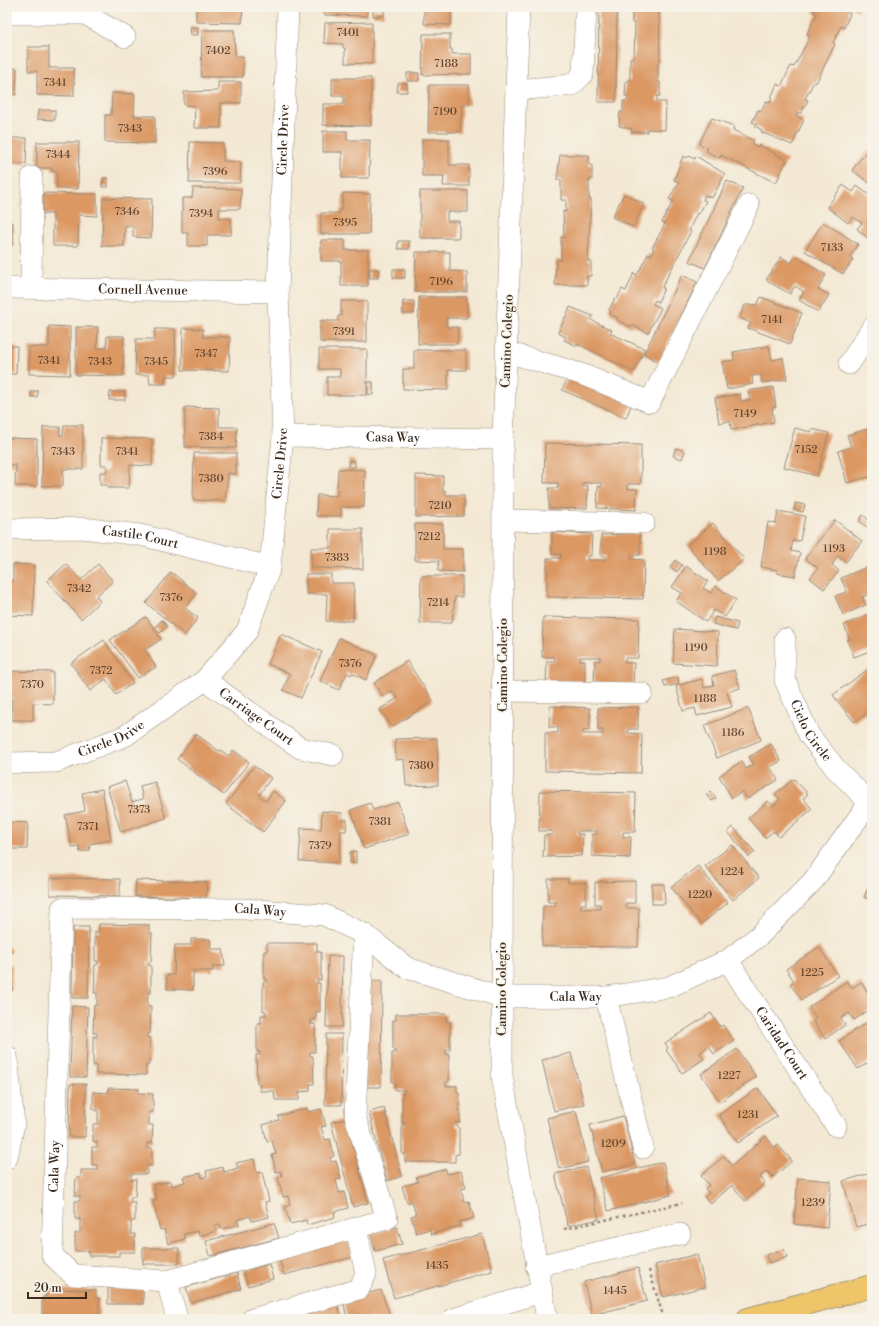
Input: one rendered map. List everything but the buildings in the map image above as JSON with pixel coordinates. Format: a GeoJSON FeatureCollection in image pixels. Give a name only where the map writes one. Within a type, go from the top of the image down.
{"type":"FeatureCollection","features":[{"type":"Feature","properties":{"kind":"main road"},"geometry":{"type":"LineString","coordinates":[[748,1319],[786,1314],[872,1286]]}},
{"type":"Feature","properties":{"kind":"street","name":"Circle Drive"},"geometry":{"type":"LineString","coordinates":[[7,763],[56,762],[125,736],[205,680],[247,631],[270,567],[283,436],[278,292],[288,7]]}},
{"type":"Feature","properties":{"kind":"street","name":"Camino Colegio"},"geometry":{"type":"LineString","coordinates":[[519,7],[503,439],[502,1076],[547,1319]]}},
{"type":"Feature","properties":{"kind":"street"},"geometry":{"type":"LineString","coordinates":[[516,90],[572,85],[583,74],[586,7]]}},
{"type":"Feature","properties":{"kind":"street"},"geometry":{"type":"LineString","coordinates":[[7,14],[85,14],[125,37]]}},
{"type":"Feature","properties":{"kind":"street"},"geometry":{"type":"LineString","coordinates":[[31,288],[32,177]]}},
{"type":"Feature","properties":{"kind":"street"},"geometry":{"type":"LineString","coordinates":[[507,352],[581,374],[650,402],[748,205]]}},
{"type":"Feature","properties":{"kind":"street","name":"Cornell Avenue"},"geometry":{"type":"LineString","coordinates":[[7,288],[278,292]]}},
{"type":"Feature","properties":{"kind":"street"},"geometry":{"type":"LineString","coordinates":[[849,364],[872,328]]}},
{"type":"Feature","properties":{"kind":"street","name":"Casa Way"},"geometry":{"type":"LineString","coordinates":[[283,436],[503,439]]}},
{"type":"Feature","properties":{"kind":"street"},"geometry":{"type":"LineString","coordinates":[[503,520],[644,523]]}},
{"type":"Feature","properties":{"kind":"street","name":"Castile Court"},"geometry":{"type":"LineString","coordinates":[[7,529],[82,528],[140,535],[270,567]]}},
{"type":"Feature","properties":{"kind":"street","name":"Cielo Circle"},"geometry":{"type":"LineString","coordinates":[[785,639],[785,680],[809,735],[836,769],[871,804]]}},
{"type":"Feature","properties":{"kind":"street","name":"Carriage Court"},"geometry":{"type":"LineString","coordinates":[[205,680],[300,748],[333,755]]}},
{"type":"Feature","properties":{"kind":"street"},"geometry":{"type":"LineString","coordinates":[[502,691],[642,693]]}},
{"type":"Feature","properties":{"kind":"street","name":"Cala Way"},"geometry":{"type":"LineString","coordinates":[[167,1281],[73,1275],[52,1255],[62,908],[245,909],[324,915],[364,934],[407,968],[502,997],[606,997],[669,987],[728,960],[760,935],[813,881],[871,804]]}},
{"type":"Feature","properties":{"kind":"street"},"geometry":{"type":"LineString","coordinates":[[176,1319],[167,1281],[386,1219],[355,1116],[364,934]]}},
{"type":"Feature","properties":{"kind":"street","name":"Caridad Court"},"geometry":{"type":"LineString","coordinates":[[728,960],[836,1126]]}},
{"type":"Feature","properties":{"kind":"street"},"geometry":{"type":"LineString","coordinates":[[606,997],[643,1148]]}},
{"type":"Feature","properties":{"kind":"street"},"geometry":{"type":"LineString","coordinates":[[7,1056],[14,1124],[7,1158]]}},
{"type":"Feature","properties":{"kind":"street"},"geometry":{"type":"LineString","coordinates":[[252,1319],[359,1289],[366,1274],[356,1228]]}},
{"type":"Feature","properties":{"kind":"street"},"geometry":{"type":"LineString","coordinates":[[536,1266],[680,1234]]}},
{"type":"Feature","properties":{"kind":"street"},"geometry":{"type":"LineString","coordinates":[[453,1319],[541,1292]]}},
{"type":"Feature","properties":{"kind":"path"},"geometry":{"type":"LineString","coordinates":[[564,1230],[682,1203]]}},
{"type":"Feature","properties":{"kind":"path"},"geometry":{"type":"LineString","coordinates":[[649,1270],[664,1319]]}}]}
